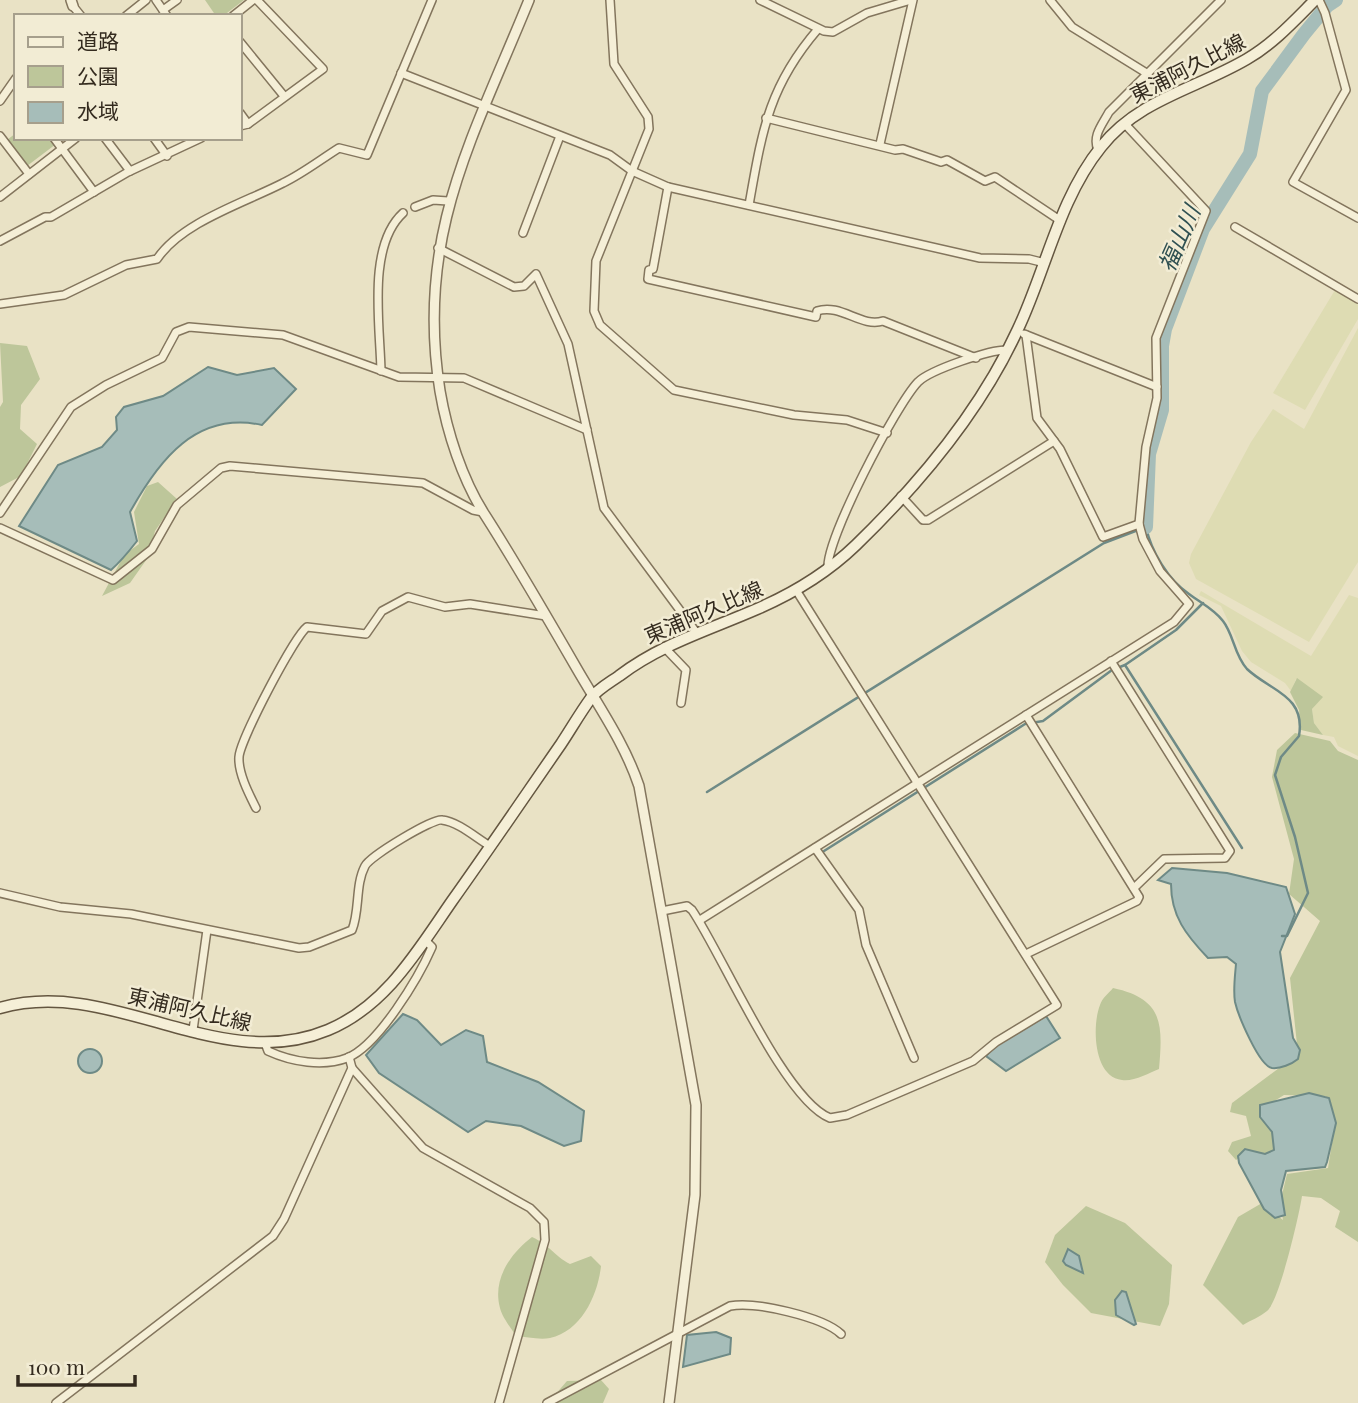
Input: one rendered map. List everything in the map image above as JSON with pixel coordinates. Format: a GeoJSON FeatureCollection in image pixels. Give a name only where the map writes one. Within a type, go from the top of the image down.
{"type":"FeatureCollection","features":[{"type":"Feature","properties":{"kind":"main road","name":"東浦阿久比線"},"geometry":{"type":"LineString","coordinates":[[0,1008],[47,1000],[82,1002],[233,1041],[265,1043],[308,1037],[344,1023],[393,984],[593,695],[639,660],[664,647],[796,590],[828,569],[860,541],[901,496],[967,419],[1008,350],[1022,333],[1061,221],[1098,150],[1124,123],[1160,99],[1258,52],[1320,5]]}},
{"type":"Feature","properties":{"kind":"street"},"geometry":{"type":"LineString","coordinates":[[128,14],[146,0]]}},
{"type":"Feature","properties":{"kind":"street"},"geometry":{"type":"LineString","coordinates":[[156,0],[165,13],[177,0]]}},
{"type":"Feature","properties":{"kind":"street"},"geometry":{"type":"LineString","coordinates":[[236,14],[255,0],[323,69],[244,125]]}},
{"type":"Feature","properties":{"kind":"street"},"geometry":{"type":"LineString","coordinates":[[0,304],[64,295],[126,265],[157,259],[164,248],[184,234],[249,197],[287,181],[339,148],[367,155],[432,0]]}},
{"type":"Feature","properties":{"kind":"street"},"geometry":{"type":"LineString","coordinates":[[529,0],[449,201],[438,248],[432,325],[447,424],[483,512],[629,758],[639,786],[689,1061],[698,1143],[695,1195],[669,1403]]}},
{"type":"Feature","properties":{"kind":"street"},"geometry":{"type":"LineString","coordinates":[[610,0],[614,64],[648,117],[647,137],[596,261],[594,311],[607,332],[674,390],[794,415],[847,420],[887,433]]}},
{"type":"Feature","properties":{"kind":"street"},"geometry":{"type":"LineString","coordinates":[[760,0],[818,29],[834,32],[867,13],[912,0],[880,144]]}},
{"type":"Feature","properties":{"kind":"street"},"geometry":{"type":"LineString","coordinates":[[1050,0],[1072,27],[1148,74]]}},
{"type":"Feature","properties":{"kind":"street"},"geometry":{"type":"LineString","coordinates":[[1098,150],[1095,142],[1098,131],[1109,113],[1221,0]]}},
{"type":"Feature","properties":{"kind":"street"},"geometry":{"type":"LineString","coordinates":[[1320,5],[1346,90],[1293,182],[1358,218]]}},
{"type":"Feature","properties":{"kind":"street"},"geometry":{"type":"LineString","coordinates":[[748,205],[766,118],[785,73],[818,29]]}},
{"type":"Feature","properties":{"kind":"street"},"geometry":{"type":"LineString","coordinates":[[242,44],[284,96]]}},
{"type":"Feature","properties":{"kind":"street"},"geometry":{"type":"LineString","coordinates":[[401,73],[610,155],[632,171],[668,187],[980,258],[1029,259],[1045,263]]}},
{"type":"Feature","properties":{"kind":"street"},"geometry":{"type":"LineString","coordinates":[[0,101],[14,82]]}},
{"type":"Feature","properties":{"kind":"street"},"geometry":{"type":"LineString","coordinates":[[766,118],[947,160],[985,181],[995,177],[1061,221]]}},
{"type":"Feature","properties":{"kind":"street"},"geometry":{"type":"LineString","coordinates":[[699,920],[1174,622],[1189,604],[1160,571],[1143,539],[1139,524],[1144,464],[1156,408],[1156,338],[1206,211],[1124,123]]}},
{"type":"Feature","properties":{"kind":"street"},"geometry":{"type":"LineString","coordinates":[[0,136],[29,174]]}},
{"type":"Feature","properties":{"kind":"street"},"geometry":{"type":"LineString","coordinates":[[523,233],[560,136]]}},
{"type":"Feature","properties":{"kind":"street"},"geometry":{"type":"LineString","coordinates":[[55,140],[94,192]]}},
{"type":"Feature","properties":{"kind":"street"},"geometry":{"type":"LineString","coordinates":[[0,197],[73,140]]}},
{"type":"Feature","properties":{"kind":"street"},"geometry":{"type":"LineString","coordinates":[[107,140],[130,171]]}},
{"type":"Feature","properties":{"kind":"street"},"geometry":{"type":"LineString","coordinates":[[155,140],[167,156]]}},
{"type":"Feature","properties":{"kind":"street"},"geometry":{"type":"LineString","coordinates":[[0,241],[130,171],[197,140]]}},
{"type":"Feature","properties":{"kind":"street"},"geometry":{"type":"LineString","coordinates":[[668,187],[653,269],[649,270],[648,279],[816,317],[817,311],[829,307],[875,324],[883,321],[976,358]]}},
{"type":"Feature","properties":{"kind":"street"},"geometry":{"type":"LineString","coordinates":[[415,207],[433,200],[449,201]]}},
{"type":"Feature","properties":{"kind":"street"},"geometry":{"type":"LineString","coordinates":[[381,371],[377,274],[390,225],[403,214]]}},
{"type":"Feature","properties":{"kind":"street"},"geometry":{"type":"LineString","coordinates":[[1236,227],[1358,299]]}},
{"type":"Feature","properties":{"kind":"street"},"geometry":{"type":"LineString","coordinates":[[438,248],[514,286],[524,286],[536,274],[568,344],[604,508],[696,632]]}},
{"type":"Feature","properties":{"kind":"street"},"geometry":{"type":"LineString","coordinates":[[0,513],[71,407],[106,385],[162,358],[176,332],[181,329],[216,327],[283,335],[399,377],[464,378],[587,430]]}},
{"type":"Feature","properties":{"kind":"street"},"geometry":{"type":"LineString","coordinates":[[1022,333],[1157,387]]}},
{"type":"Feature","properties":{"kind":"street"},"geometry":{"type":"LineString","coordinates":[[1022,333],[1037,418],[1054,441],[1103,537],[1139,524]]}},
{"type":"Feature","properties":{"kind":"street"},"geometry":{"type":"LineString","coordinates":[[828,569],[827,557],[858,486],[887,433],[922,379],[976,358],[1008,350]]}},
{"type":"Feature","properties":{"kind":"street"},"geometry":{"type":"LineString","coordinates":[[901,496],[923,520],[929,520],[1054,441]]}},
{"type":"Feature","properties":{"kind":"street"},"geometry":{"type":"LineString","coordinates":[[0,528],[113,580],[152,549],[177,505],[221,468],[230,466],[423,483],[473,510],[483,512]]}},
{"type":"Feature","properties":{"kind":"street"},"geometry":{"type":"LineString","coordinates":[[662,911],[687,906],[699,920],[767,1044],[814,1107],[830,1118],[847,1115],[973,1061],[996,1042],[1057,1005],[796,590]]}},
{"type":"Feature","properties":{"kind":"street"},"geometry":{"type":"LineString","coordinates":[[256,808],[239,765],[240,744],[294,644],[307,627],[315,625],[366,634],[382,611],[402,597],[445,607],[470,604],[546,615]]}},
{"type":"Feature","properties":{"kind":"street"},"geometry":{"type":"LineString","coordinates":[[664,647],[685,670],[681,703]]}},
{"type":"Feature","properties":{"kind":"street"},"geometry":{"type":"LineString","coordinates":[[1111,661],[1230,851],[1225,858],[1164,859],[1149,869],[1134,888]]}},
{"type":"Feature","properties":{"kind":"street"},"geometry":{"type":"LineString","coordinates":[[1026,715],[1139,897],[1137,901],[1026,954]]}},
{"type":"Feature","properties":{"kind":"street"},"geometry":{"type":"LineString","coordinates":[[0,892],[60,907],[131,914],[299,948],[309,947],[352,930],[364,867],[380,851],[432,822],[451,822],[490,846]]}},
{"type":"Feature","properties":{"kind":"street"},"geometry":{"type":"LineString","coordinates":[[815,848],[859,911],[863,937],[914,1058]]}},
{"type":"Feature","properties":{"kind":"street"},"geometry":{"type":"LineString","coordinates":[[193,1030],[208,930]]}},
{"type":"Feature","properties":{"kind":"street"},"geometry":{"type":"LineString","coordinates":[[265,1043],[268,1051],[283,1058],[324,1063],[349,1057],[365,1044],[408,994],[432,947],[425,940]]}},
{"type":"Feature","properties":{"kind":"street"},"geometry":{"type":"LineString","coordinates":[[349,1057],[352,1068],[423,1147],[530,1208],[544,1222],[545,1240],[499,1403]]}},
{"type":"Feature","properties":{"kind":"street"},"geometry":{"type":"LineString","coordinates":[[56,1403],[273,1236],[284,1219],[352,1068]]}},
{"type":"Feature","properties":{"kind":"street"},"geometry":{"type":"LineString","coordinates":[[547,1403],[720,1310],[739,1304],[758,1306],[826,1324],[841,1334]]}},
{"type":"Feature","properties":{"kind":"shaded area"},"geometry":{"type":"Polygon","coordinates":[[[1335,290],[1358,302],[1358,319],[1305,410],[1273,393],[1335,290]]]}},
{"type":"Feature","properties":{"kind":"shaded area"},"geometry":{"type":"Polygon","coordinates":[[[1358,328],[1358,562],[1309,642],[1196,579],[1189,563],[1191,554],[1251,442],[1273,409],[1304,429],[1358,328]]]}},
{"type":"Feature","properties":{"kind":"shaded area"},"geometry":{"type":"Polygon","coordinates":[[[1201,591],[1311,656],[1349,595],[1358,598],[1358,756],[1338,746],[1334,737],[1323,735],[1314,723],[1312,709],[1322,697],[1296,679],[1291,691],[1285,683],[1251,662],[1242,651],[1221,606],[1199,595],[1201,591]]]}},
{"type":"Feature","properties":{"kind":"green space"},"geometry":{"type":"Polygon","coordinates":[[[205,0],[244,0],[226,14],[215,14],[205,0]]]}},
{"type":"Feature","properties":{"kind":"green space"},"geometry":{"type":"Polygon","coordinates":[[[14,135],[14,140],[53,140],[56,144],[27,166],[7,140],[14,135]]]}},
{"type":"Feature","properties":{"kind":"green space"},"geometry":{"type":"Polygon","coordinates":[[[0,343],[27,346],[40,379],[21,405],[20,429],[37,444],[21,476],[0,487],[0,407],[3,402],[0,343]]]}},
{"type":"Feature","properties":{"kind":"green space"},"geometry":{"type":"Polygon","coordinates":[[[158,482],[177,499],[155,531],[149,556],[130,583],[102,596],[124,555],[139,544],[134,512],[147,486],[158,482]]]}},
{"type":"Feature","properties":{"kind":"green space"},"geometry":{"type":"Polygon","coordinates":[[[1297,678],[1323,697],[1312,709],[1314,723],[1323,735],[1301,730],[1299,710],[1290,692],[1297,678]]]}},
{"type":"Feature","properties":{"kind":"green space"},"geometry":{"type":"Polygon","coordinates":[[[1295,733],[1330,741],[1338,751],[1358,760],[1358,1242],[1335,1227],[1340,1211],[1321,1198],[1302,1196],[1288,1258],[1272,1304],[1267,1311],[1243,1325],[1203,1285],[1238,1217],[1262,1203],[1283,1220],[1280,1203],[1287,1174],[1328,1168],[1334,1130],[1326,1096],[1284,1095],[1260,1110],[1273,1132],[1275,1152],[1260,1156],[1245,1153],[1236,1160],[1228,1151],[1232,1142],[1251,1136],[1246,1116],[1230,1112],[1232,1103],[1298,1054],[1290,978],[1320,921],[1289,894],[1294,859],[1272,777],[1277,750],[1295,733]]]}},
{"type":"Feature","properties":{"kind":"green space"},"geometry":{"type":"Polygon","coordinates":[[[1113,988],[1142,999],[1151,1006],[1159,1026],[1159,1069],[1131,1080],[1112,1077],[1105,1070],[1097,1049],[1097,1014],[1102,1000],[1113,988]]]}},
{"type":"Feature","properties":{"kind":"green space"},"geometry":{"type":"Polygon","coordinates":[[[1086,1206],[1125,1223],[1172,1265],[1169,1304],[1160,1326],[1091,1313],[1045,1262],[1055,1235],[1086,1206]]]}},
{"type":"Feature","properties":{"kind":"green space"},"geometry":{"type":"Polygon","coordinates":[[[532,1237],[570,1264],[591,1256],[601,1266],[592,1299],[579,1320],[571,1328],[550,1338],[516,1336],[505,1319],[498,1297],[505,1268],[517,1251],[532,1237]]]}},
{"type":"Feature","properties":{"kind":"green space"},"geometry":{"type":"Polygon","coordinates":[[[601,1380],[609,1389],[603,1403],[548,1403],[567,1381],[601,1380]]]}},
{"type":"Feature","properties":{"kind":"water"},"geometry":{"type":"Polygon","coordinates":[[[208,367],[237,375],[274,368],[296,389],[262,425],[218,425],[182,444],[167,458],[130,512],[137,541],[111,570],[19,526],[58,465],[102,447],[117,430],[116,417],[124,407],[163,396],[208,367]]]}},
{"type":"Feature","properties":{"kind":"water"},"geometry":{"type":"Polygon","coordinates":[[[1172,868],[1227,873],[1286,887],[1295,914],[1280,952],[1293,1038],[1300,1050],[1295,1061],[1272,1068],[1255,1050],[1235,1002],[1236,964],[1227,957],[1208,958],[1181,924],[1174,906],[1171,884],[1158,880],[1172,868]]]}},
{"type":"Feature","properties":{"kind":"water"},"geometry":{"type":"Polygon","coordinates":[[[403,1014],[417,1020],[441,1045],[466,1030],[483,1036],[487,1062],[538,1082],[584,1111],[581,1141],[564,1146],[521,1126],[486,1121],[468,1132],[379,1073],[366,1055],[403,1014]]]}},
{"type":"Feature","properties":{"kind":"water"},"geometry":{"type":"Polygon","coordinates":[[[1046,1016],[1060,1038],[1006,1071],[986,1056],[994,1047],[1046,1016]]]}},
{"type":"Feature","properties":{"kind":"water"},"geometry":{"type":"Polygon","coordinates":[[[90,1049],[99,1052],[102,1061],[99,1070],[90,1073],[81,1070],[78,1061],[81,1052],[90,1049]]]}},
{"type":"Feature","properties":{"kind":"water"},"geometry":{"type":"Polygon","coordinates":[[[1309,1093],[1329,1098],[1336,1123],[1327,1162],[1325,1167],[1286,1171],[1281,1190],[1285,1215],[1275,1218],[1264,1209],[1239,1163],[1238,1156],[1245,1149],[1265,1154],[1274,1150],[1272,1132],[1260,1117],[1260,1105],[1309,1093]]]}},
{"type":"Feature","properties":{"kind":"water"},"geometry":{"type":"Polygon","coordinates":[[[1068,1249],[1079,1256],[1083,1273],[1063,1261],[1068,1249]]]}},
{"type":"Feature","properties":{"kind":"water"},"geometry":{"type":"Polygon","coordinates":[[[1122,1291],[1126,1292],[1136,1324],[1134,1325],[1116,1315],[1115,1300],[1122,1291]]]}},
{"type":"Feature","properties":{"kind":"water"},"geometry":{"type":"Polygon","coordinates":[[[716,1332],[731,1338],[730,1354],[683,1367],[687,1335],[716,1332]]]}},
{"type":"Feature","properties":{"kind":"waterway","name":"福山川"},"geometry":{"type":"LineString","coordinates":[[1146,527],[1149,454],[1162,410],[1162,346],[1165,329],[1203,229],[1250,154],[1262,91],[1304,34],[1327,6],[1336,0]]}},
{"type":"Feature","properties":{"kind":"waterway"},"geometry":{"type":"LineString","coordinates":[[707,792],[1104,543],[1146,527],[1156,555],[1167,573],[1181,588],[1219,617],[1227,627],[1239,658],[1247,669],[1284,695],[1297,711],[1300,722],[1299,736],[1281,757],[1275,775],[1295,837],[1308,893],[1287,936],[1282,936]]}},
{"type":"Feature","properties":{"kind":"waterway"},"geometry":{"type":"LineString","coordinates":[[1203,603],[1176,630],[1125,665],[1242,848]]}},
{"type":"Feature","properties":{"kind":"waterway"},"geometry":{"type":"LineString","coordinates":[[824,851],[1025,724],[1043,721],[1112,670],[1125,665]]}}]}
